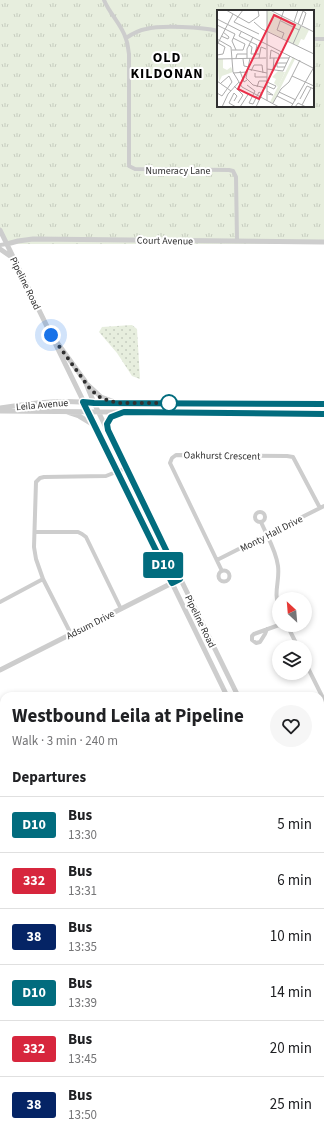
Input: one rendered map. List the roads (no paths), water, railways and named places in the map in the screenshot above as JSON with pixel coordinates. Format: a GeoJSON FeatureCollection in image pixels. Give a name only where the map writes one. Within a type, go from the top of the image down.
{"type":"FeatureCollection","features":[{"type":"Feature","properties":{"kind":"street","name":"Numeracy Lane"},"geometry":{"type":"LineString","coordinates":[[104,0],[126,38],[129,54],[129,166],[135,169],[233,171],[236,176],[237,241]]}},
{"type":"Feature","properties":{"kind":"street"},"geometry":{"type":"LineString","coordinates":[[126,38],[146,28],[208,28],[217,31]]}},
{"type":"Feature","properties":{"kind":"street","name":"Pipeline Road"},"geometry":{"type":"LineString","coordinates":[[0,230],[225,692]]}},
{"type":"Feature","properties":{"kind":"street","name":"Court Avenue"},"geometry":{"type":"LineString","coordinates":[[7,244],[33,239],[324,242]]}},
{"type":"Feature","properties":{"kind":"street"},"geometry":{"type":"LineString","coordinates":[[0,245],[7,244]]}},
{"type":"Feature","properties":{"kind":"street"},"geometry":{"type":"LineString","coordinates":[[0,249],[14,258]]}},
{"type":"Feature","properties":{"kind":"street","name":"Pipeline Road"},"geometry":{"type":"LineString","coordinates":[[51,335],[85,382],[236,692]]}},
{"type":"Feature","properties":{"kind":"street"},"geometry":{"type":"LineString","coordinates":[[85,382],[91,390],[101,398],[117,403]]}},
{"type":"Feature","properties":{"kind":"street","name":"Leila Avenue"},"geometry":{"type":"LineString","coordinates":[[0,408],[50,402],[324,404]]}},
{"type":"Feature","properties":{"kind":"street","name":"Leila Avenue"},"geometry":{"type":"LineString","coordinates":[[0,411],[324,414]]}},
{"type":"Feature","properties":{"kind":"street"},"geometry":{"type":"LineString","coordinates":[[65,411],[79,416],[95,426]]}},
{"type":"Feature","properties":{"kind":"street"},"geometry":{"type":"LineString","coordinates":[[108,430],[107,424],[111,417],[124,412]]}},
{"type":"Feature","properties":{"kind":"street","name":"Oakhurst Crescent"},"geometry":{"type":"LineString","coordinates":[[222,571],[170,463],[172,458],[176,455],[293,457],[322,507]]}},
{"type":"Feature","properties":{"kind":"street"},"geometry":{"type":"LineString","coordinates":[[71,634],[43,579],[36,559],[36,482],[40,478],[101,476],[118,472],[126,468]]}},
{"type":"Feature","properties":{"kind":"street","name":"Monty Hall Drive"},"geometry":{"type":"LineString","coordinates":[[217,560],[322,507]]}},
{"type":"Feature","properties":{"kind":"street"},"geometry":{"type":"LineString","coordinates":[[262,522],[277,557],[279,573],[276,592]]}},
{"type":"Feature","properties":{"kind":"street"},"geometry":{"type":"LineString","coordinates":[[35,532],[78,532],[86,537],[121,609]]}},
{"type":"Feature","properties":{"kind":"street"},"geometry":{"type":"LineString","coordinates":[[0,602],[43,579]]}},
{"type":"Feature","properties":{"kind":"street","name":"Adsum Drive"},"geometry":{"type":"LineString","coordinates":[[0,670],[180,579]]}},
{"type":"Feature","properties":{"kind":"street"},"geometry":{"type":"LineString","coordinates":[[267,629],[272,627]]}},
{"type":"Feature","properties":{"kind":"street"},"geometry":{"type":"LineString","coordinates":[[312,676],[320,692]]}},
{"type":"Feature","properties":{"kind":"district","name":"OLD KILDONAN"},"geometry":{"type":"Point","coordinates":[167,66]}}]}
